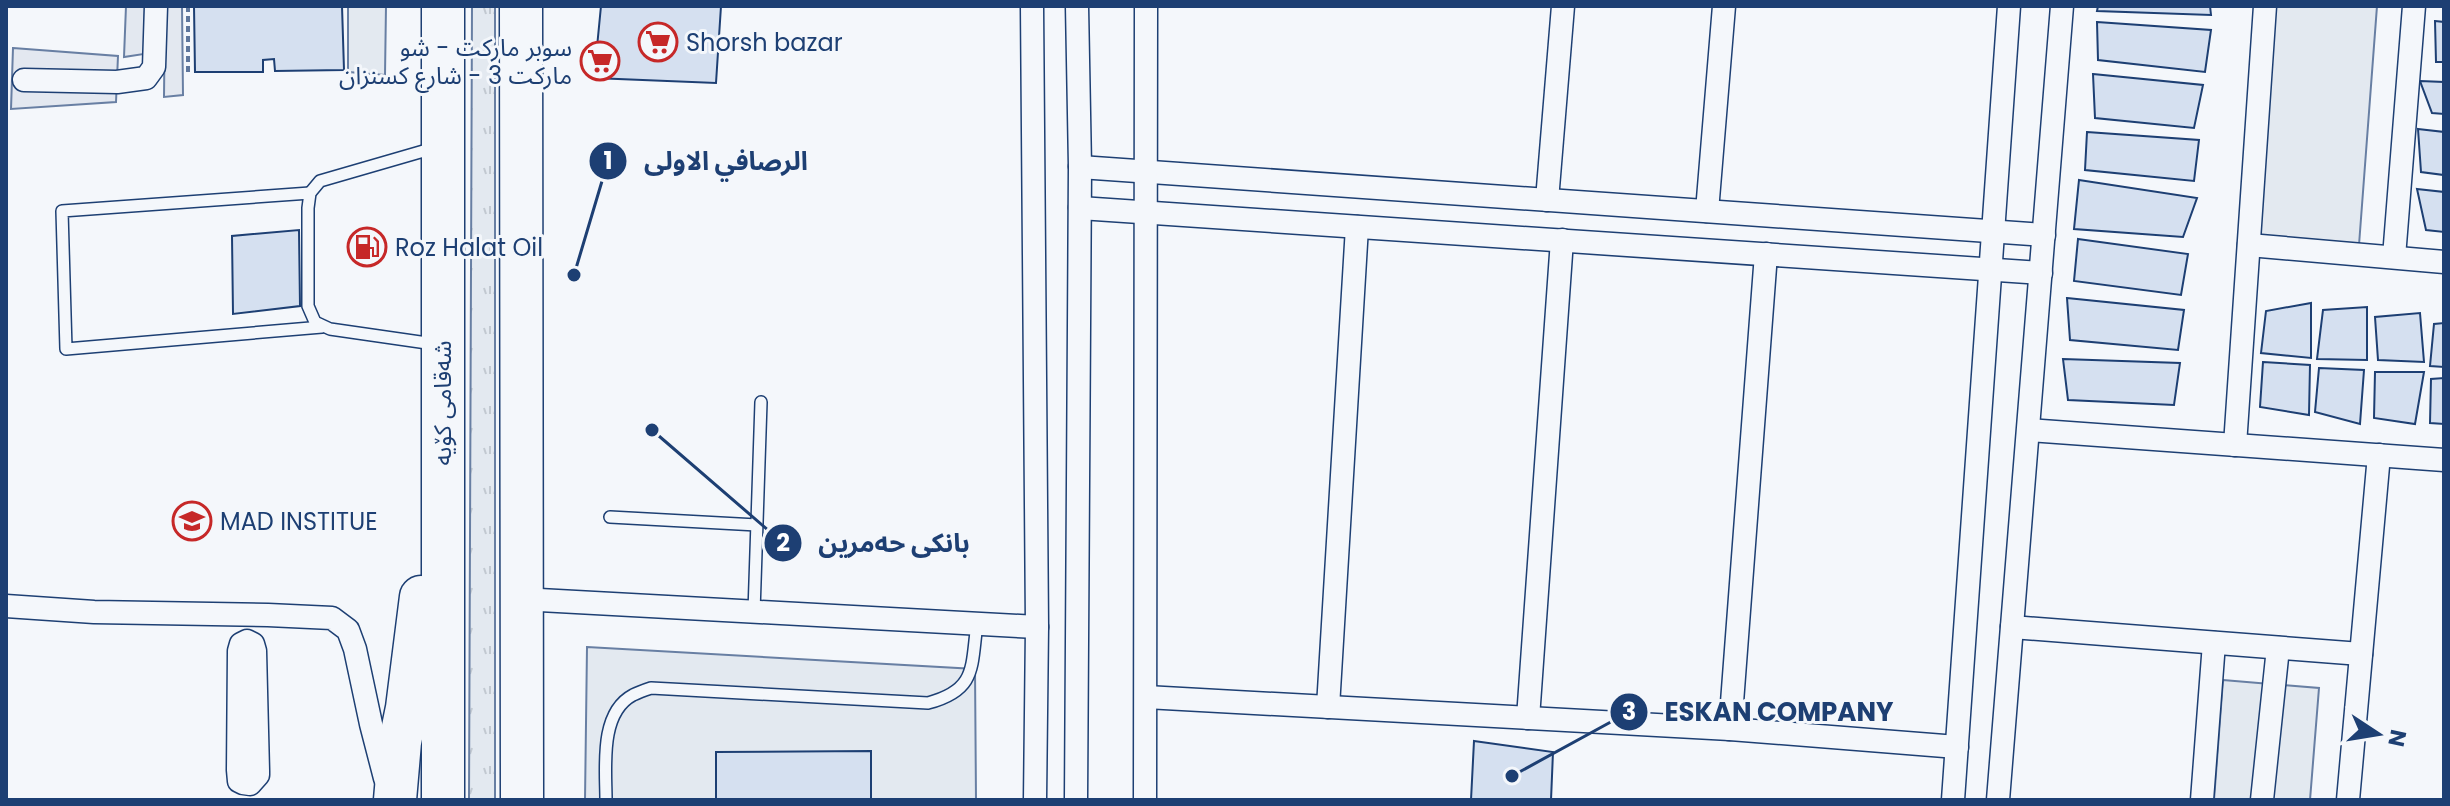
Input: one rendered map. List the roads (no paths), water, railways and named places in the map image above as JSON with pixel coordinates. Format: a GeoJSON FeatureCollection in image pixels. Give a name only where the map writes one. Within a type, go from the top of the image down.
{"type":"FeatureCollection","features":[{"type":"Feature","properties":{"kind":"highway","name":"شەقامی کۆیە"},"geometry":{"type":"LineString","coordinates":[[443,6],[443,800]]}},
{"type":"Feature","properties":{"kind":"highway"},"geometry":{"type":"LineString","coordinates":[[521,6],[522,800]]}},
{"type":"Feature","properties":{"kind":"highway"},"geometry":{"type":"LineString","coordinates":[[393,800],[442,457]]}},
{"type":"Feature","properties":{"kind":"street"},"geometry":{"type":"LineString","coordinates":[[24,80],[117,82],[146,78],[154,67],[156,6]]}},
{"type":"Feature","properties":{"kind":"street"},"geometry":{"type":"LineString","coordinates":[[1032,6],[1037,627],[1035,800]]}},
{"type":"Feature","properties":{"kind":"street"},"geometry":{"type":"LineString","coordinates":[[1076,800],[1080,208],[1077,6]]}},
{"type":"Feature","properties":{"kind":"street"},"geometry":{"type":"LineString","coordinates":[[1145,800],[1146,6]]}},
{"type":"Feature","properties":{"kind":"street"},"geometry":{"type":"LineString","coordinates":[[1547,200],[1563,6]]}},
{"type":"Feature","properties":{"kind":"street"},"geometry":{"type":"LineString","coordinates":[[1707,211],[1724,6]]}},
{"type":"Feature","properties":{"kind":"street"},"geometry":{"type":"LineString","coordinates":[[1953,800],[2009,6]]}},
{"type":"Feature","properties":{"kind":"street"},"geometry":{"type":"LineString","coordinates":[[1998,800],[2062,6]]}},
{"type":"Feature","properties":{"kind":"street"},"geometry":{"type":"LineString","coordinates":[[2235,445],[2265,6]]}},
{"type":"Feature","properties":{"kind":"street"},"geometry":{"type":"LineString","coordinates":[[2394,257],[2414,6]]}},
{"type":"Feature","properties":{"kind":"street"},"geometry":{"type":"LineString","coordinates":[[1080,167],[2044,235]]}},
{"type":"Feature","properties":{"kind":"street"},"geometry":{"type":"LineString","coordinates":[[1080,208],[2041,273]]}},
{"type":"Feature","properties":{"kind":"street"},"geometry":{"type":"LineString","coordinates":[[1328,707],[1357,227]]}},
{"type":"Feature","properties":{"kind":"street"},"geometry":{"type":"LineString","coordinates":[[1528,718],[1562,240]]}},
{"type":"Feature","properties":{"kind":"street"},"geometry":{"type":"LineString","coordinates":[[2249,245],[2444,262]]}},
{"type":"Feature","properties":{"kind":"street"},"geometry":{"type":"LineString","coordinates":[[1730,729],[1766,254]]}},
{"type":"Feature","properties":{"kind":"street"},"geometry":{"type":"LineString","coordinates":[[2029,430],[2444,460]]}},
{"type":"Feature","properties":{"kind":"street"},"geometry":{"type":"LineString","coordinates":[[2348,800],[2379,455]]}},
{"type":"Feature","properties":{"kind":"street"},"geometry":{"type":"LineString","coordinates":[[521,599],[1037,627]]}},
{"type":"Feature","properties":{"kind":"street"},"geometry":{"type":"LineString","coordinates":[[6,606],[94,612],[332,618],[348,630],[355,649],[371,724],[393,800]]}},
{"type":"Feature","properties":{"kind":"street"},"geometry":{"type":"LineString","coordinates":[[2012,627],[2361,654]]}},
{"type":"Feature","properties":{"kind":"street"},"geometry":{"type":"LineString","coordinates":[[247,641],[253,644],[255,651],[258,771],[250,792],[239,781],[238,770],[239,647],[247,641]]}},
{"type":"Feature","properties":{"kind":"street"},"geometry":{"type":"LineString","coordinates":[[2202,800],[2214,643]]}},
{"type":"Feature","properties":{"kind":"street"},"geometry":{"type":"LineString","coordinates":[[2262,800],[2278,648]]}},
{"type":"Feature","properties":{"kind":"street"},"geometry":{"type":"LineString","coordinates":[[1146,697],[1730,729],[1957,747]]}},
{"type":"Feature","properties":{"kind":"lane"},"geometry":{"type":"LineString","coordinates":[[322,327],[315,322],[308,306],[310,193],[320,181],[442,145]]}},
{"type":"Feature","properties":{"kind":"lane"},"geometry":{"type":"LineString","coordinates":[[310,193],[62,211],[66,349],[322,327],[442,345]]}},
{"type":"Feature","properties":{"kind":"lane"},"geometry":{"type":"LineString","coordinates":[[754,612],[761,402]]}},
{"type":"Feature","properties":{"kind":"lane"},"geometry":{"type":"LineString","coordinates":[[610,517],[757,525]]}},
{"type":"Feature","properties":{"kind":"lane"},"geometry":{"type":"LineString","coordinates":[[606,800],[608,735],[621,705],[632,695],[651,688],[928,703],[941,700],[964,685],[970,675],[977,624]]}},
{"type":"Feature","properties":{"kind":"place","name":"Shorsh bazar"},"geometry":{"type":"Point","coordinates":[658,42]}},
{"type":"Feature","properties":{"kind":"place","name":"سوبر ماركت - شو ماركت 3 - شارع كسنزان"},"geometry":{"type":"Point","coordinates":[600,61]}},
{"type":"Feature","properties":{"kind":"place","name":"Roz Halat Oil"},"geometry":{"type":"Point","coordinates":[367,247]}},
{"type":"Feature","properties":{"kind":"place","name":"الرصافي الاولى"},"geometry":{"type":"Point","coordinates":[574,275]}},
{"type":"Feature","properties":{"kind":"place","name":"بانكی حه‌مرین"},"geometry":{"type":"Point","coordinates":[652,430]}},
{"type":"Feature","properties":{"kind":"place","name":"MAD INSTITUE"},"geometry":{"type":"Point","coordinates":[192,521]}},
{"type":"Feature","properties":{"kind":"place","name":"ESKAN COMPANY"},"geometry":{"type":"Point","coordinates":[1512,776]}}]}
